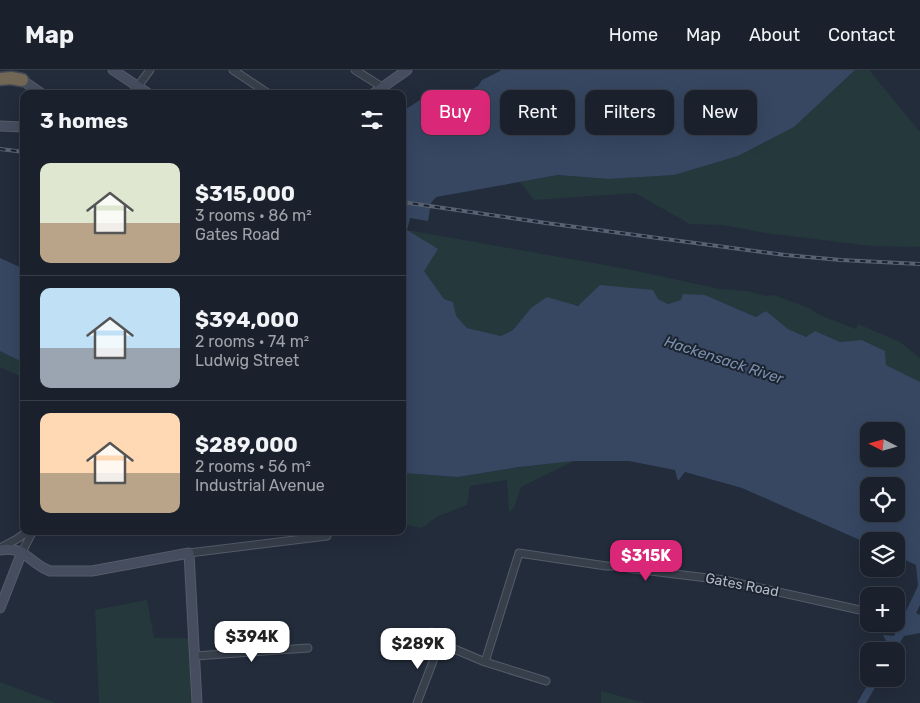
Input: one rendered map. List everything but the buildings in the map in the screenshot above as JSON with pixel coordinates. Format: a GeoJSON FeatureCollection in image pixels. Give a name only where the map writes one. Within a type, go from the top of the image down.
{"type":"FeatureCollection","features":[{"type":"Feature","properties":{"kind":"highway"},"geometry":{"type":"LineString","coordinates":[[0,79],[18,75]]}},
{"type":"Feature","properties":{"kind":"street"},"geometry":{"type":"LineString","coordinates":[[112,70],[135,90],[150,70]]}},
{"type":"Feature","properties":{"kind":"street"},"geometry":{"type":"LineString","coordinates":[[233,70],[263,90]]}},
{"type":"Feature","properties":{"kind":"street"},"geometry":{"type":"LineString","coordinates":[[355,70],[382,87]]}},
{"type":"Feature","properties":{"kind":"street"},"geometry":{"type":"LineString","coordinates":[[378,90],[407,70]]}},
{"type":"Feature","properties":{"kind":"street"},"geometry":{"type":"LineString","coordinates":[[18,75],[37,90]]}},
{"type":"Feature","properties":{"kind":"street"},"geometry":{"type":"LineString","coordinates":[[0,126],[20,127]]}},
{"type":"Feature","properties":{"kind":"street"},"geometry":{"type":"LineString","coordinates":[[0,549],[23,535]]}},
{"type":"Feature","properties":{"kind":"street"},"geometry":{"type":"LineString","coordinates":[[0,608],[22,552],[31,535]]}},
{"type":"Feature","properties":{"kind":"street"},"geometry":{"type":"LineString","coordinates":[[0,549],[10,548],[22,552],[44,569],[50,571],[92,571],[189,553],[251,547],[327,536]]}},
{"type":"Feature","properties":{"kind":"street"},"geometry":{"type":"LineString","coordinates":[[189,553],[197,703]]}},
{"type":"Feature","properties":{"kind":"street","name":"Gates Road"},"geometry":{"type":"LineString","coordinates":[[485,662],[519,553],[606,566],[619,566],[724,580],[860,610]]}},
{"type":"Feature","properties":{"kind":"street"},"geometry":{"type":"LineString","coordinates":[[417,703],[440,644],[438,636],[432,632]]}},
{"type":"Feature","properties":{"kind":"street"},"geometry":{"type":"LineString","coordinates":[[440,644],[485,662],[546,681]]}},
{"type":"Feature","properties":{"kind":"street"},"geometry":{"type":"LineString","coordinates":[[195,656],[308,648]]}},
{"type":"Feature","properties":{"kind":"green space"},"geometry":{"type":"Polygon","coordinates":[[[855,70],[869,70],[920,132],[920,247],[871,246],[766,233],[723,225],[690,224],[635,193],[534,200],[520,182],[558,175],[609,179],[674,175],[738,156],[794,127],[855,70]]]}},
{"type":"Feature","properties":{"kind":"green space"},"geometry":{"type":"Polygon","coordinates":[[[407,230],[627,269],[720,289],[747,291],[765,296],[774,295],[856,329],[858,324],[900,342],[920,358],[920,382],[886,365],[885,351],[863,340],[840,342],[815,331],[806,337],[788,329],[766,311],[757,317],[705,295],[668,304],[658,299],[531,308],[513,330],[501,336],[467,328],[455,316],[453,302],[444,299],[424,271],[407,230]]]}},
{"type":"Feature","properties":{"kind":"green space"},"geometry":{"type":"Polygon","coordinates":[[[0,351],[20,361],[20,376],[0,367],[0,351]]]}},
{"type":"Feature","properties":{"kind":"green space"},"geometry":{"type":"Polygon","coordinates":[[[574,461],[521,487],[514,508],[509,512],[507,480],[470,486],[467,505],[436,517],[422,528],[406,525],[406,473],[458,477],[519,467],[574,461]]]}},
{"type":"Feature","properties":{"kind":"green space"},"geometry":{"type":"Polygon","coordinates":[[[147,600],[154,638],[189,638],[191,703],[99,703],[95,610],[147,600]]]}},
{"type":"Feature","properties":{"kind":"green space"},"geometry":{"type":"Polygon","coordinates":[[[0,682],[56,703],[0,703],[0,682]]]}},
{"type":"Feature","properties":{"kind":"green space"},"geometry":{"type":"Polygon","coordinates":[[[601,691],[645,703],[601,703],[601,691]]]}},
{"type":"Feature","properties":{"kind":"water","name":"Hackensack River"},"geometry":{"type":"Polygon","coordinates":[[[501,70],[855,70],[794,127],[738,156],[674,175],[609,179],[558,175],[436,197],[431,203],[428,221],[410,218],[407,230],[438,249],[424,271],[444,299],[453,302],[456,316],[467,328],[501,336],[513,330],[531,308],[547,297],[578,306],[600,285],[653,290],[658,299],[668,304],[681,300],[683,294],[705,295],[756,317],[766,311],[788,329],[806,337],[815,331],[840,342],[862,340],[885,351],[886,365],[920,382],[920,605],[916,613],[920,615],[920,633],[904,636],[900,642],[887,642],[883,635],[894,636],[896,632],[905,632],[905,613],[918,586],[916,565],[905,560],[905,532],[860,532],[860,540],[742,488],[685,472],[678,481],[675,470],[629,461],[574,461],[519,467],[458,477],[406,473],[406,109],[421,100],[421,135],[490,135],[490,90],[471,90],[478,86],[482,80],[501,70]]]}},
{"type":"Feature","properties":{"kind":"water"},"geometry":{"type":"Polygon","coordinates":[[[0,258],[20,267],[20,361],[0,351],[0,258]]]}},
{"type":"Feature","properties":{"kind":"water"},"geometry":{"type":"Polygon","coordinates":[[[866,687],[875,687],[866,703],[857,703],[866,687]]]}},
{"type":"Feature","properties":{"kind":"railway"},"geometry":{"type":"LineString","coordinates":[[0,149],[20,152]]}},
{"type":"Feature","properties":{"kind":"railway"},"geometry":{"type":"LineString","coordinates":[[406,203],[785,255],[920,264]]}}]}
